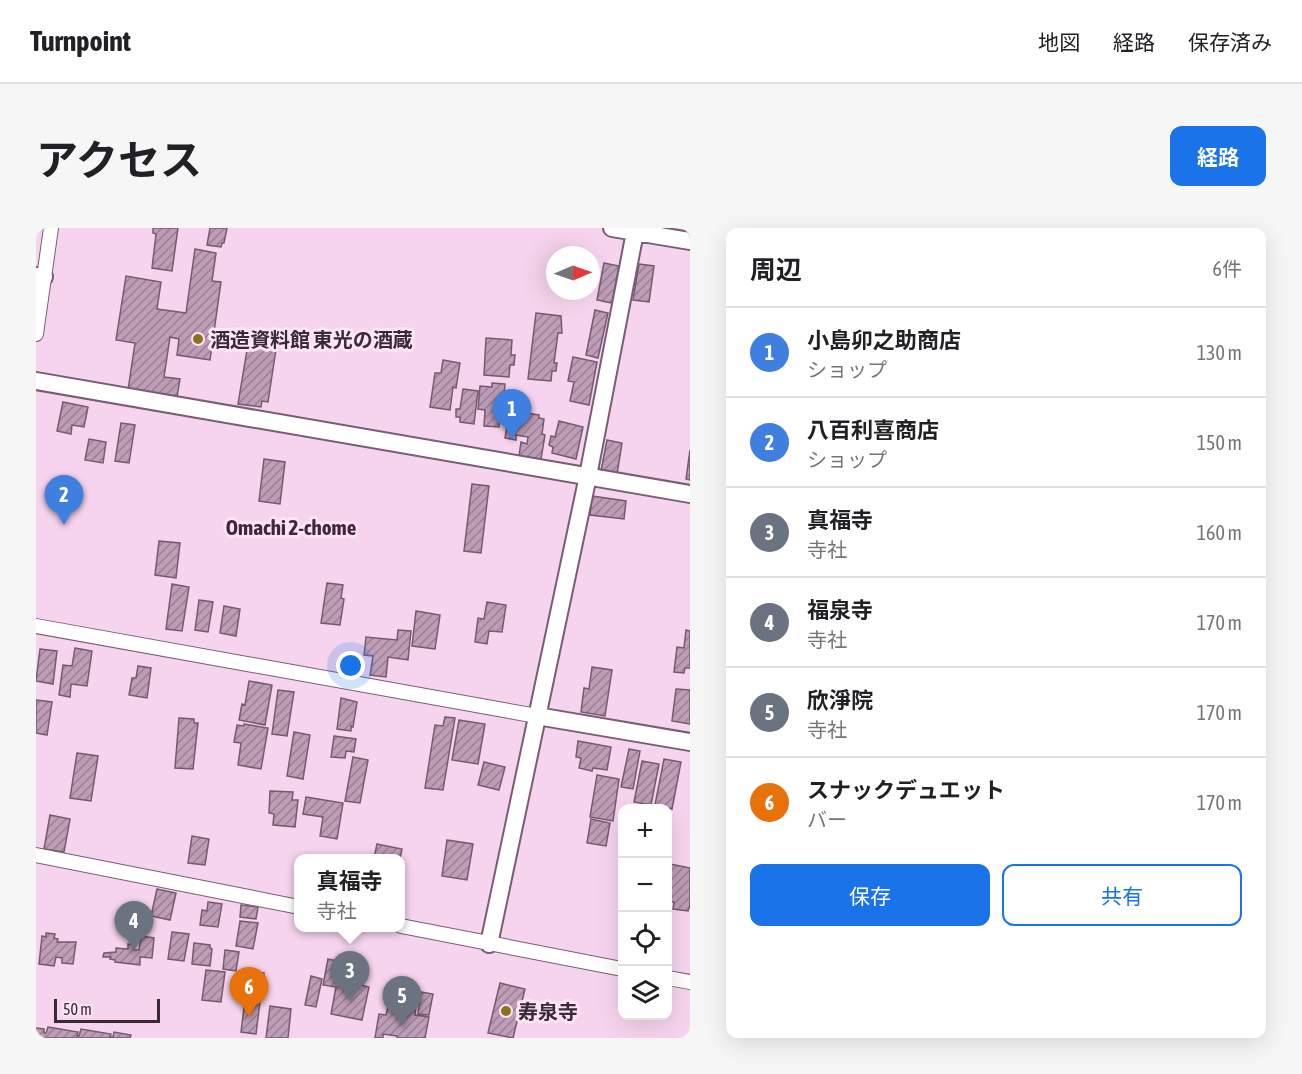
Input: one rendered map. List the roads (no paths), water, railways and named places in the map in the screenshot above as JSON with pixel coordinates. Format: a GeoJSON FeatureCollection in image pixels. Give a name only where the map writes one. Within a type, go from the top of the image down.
{"type":"FeatureCollection","features":[{"type":"Feature","properties":{"kind":"street"},"geometry":{"type":"LineString","coordinates":[[36,334],[40,276],[51,228]]}},
{"type":"Feature","properties":{"kind":"street"},"geometry":{"type":"LineString","coordinates":[[612,228],[635,230],[690,241]]}},
{"type":"Feature","properties":{"kind":"street"},"geometry":{"type":"LineString","coordinates":[[489,944],[588,476],[635,230]]}},
{"type":"Feature","properties":{"kind":"street"},"geometry":{"type":"LineString","coordinates":[[36,381],[690,494]]}},
{"type":"Feature","properties":{"kind":"street"},"geometry":{"type":"LineString","coordinates":[[36,626],[690,742]]}},
{"type":"Feature","properties":{"kind":"street"},"geometry":{"type":"LineString","coordinates":[[36,855],[294,906]]}},
{"type":"Feature","properties":{"kind":"street"},"geometry":{"type":"LineString","coordinates":[[405,927],[618,968]]}},
{"type":"Feature","properties":{"kind":"street"},"geometry":{"type":"LineString","coordinates":[[672,979],[690,982]]}},
{"type":"Feature","properties":{"kind":"place","name":"酒造資料館 東光の酒蔵"},"geometry":{"type":"Point","coordinates":[198,339]}},
{"type":"Feature","properties":{"kind":"place","name":"小島卯之助商店"},"geometry":{"type":"Point","coordinates":[512,439]}},
{"type":"Feature","properties":{"kind":"place","name":"八百利喜商店"},"geometry":{"type":"Point","coordinates":[64,525]}},
{"type":"Feature","properties":{"kind":"place","name":"福泉寺"},"geometry":{"type":"Point","coordinates":[134,951]}},
{"type":"Feature","properties":{"kind":"place","name":"真福寺"},"geometry":{"type":"Point","coordinates":[350,1001]}},
{"type":"Feature","properties":{"kind":"place","name":"寿泉寺"},"geometry":{"type":"Point","coordinates":[506,1011]}},
{"type":"Feature","properties":{"kind":"place","name":"スナックデュエット"},"geometry":{"type":"Point","coordinates":[249,1017]}},
{"type":"Feature","properties":{"kind":"place","name":"欣淨院"},"geometry":{"type":"Point","coordinates":[402,1026]}},
{"type":"Feature","properties":{"kind":"district","name":"Omachi 2-chome"},"geometry":{"type":"Point","coordinates":[291,527]}}]}
